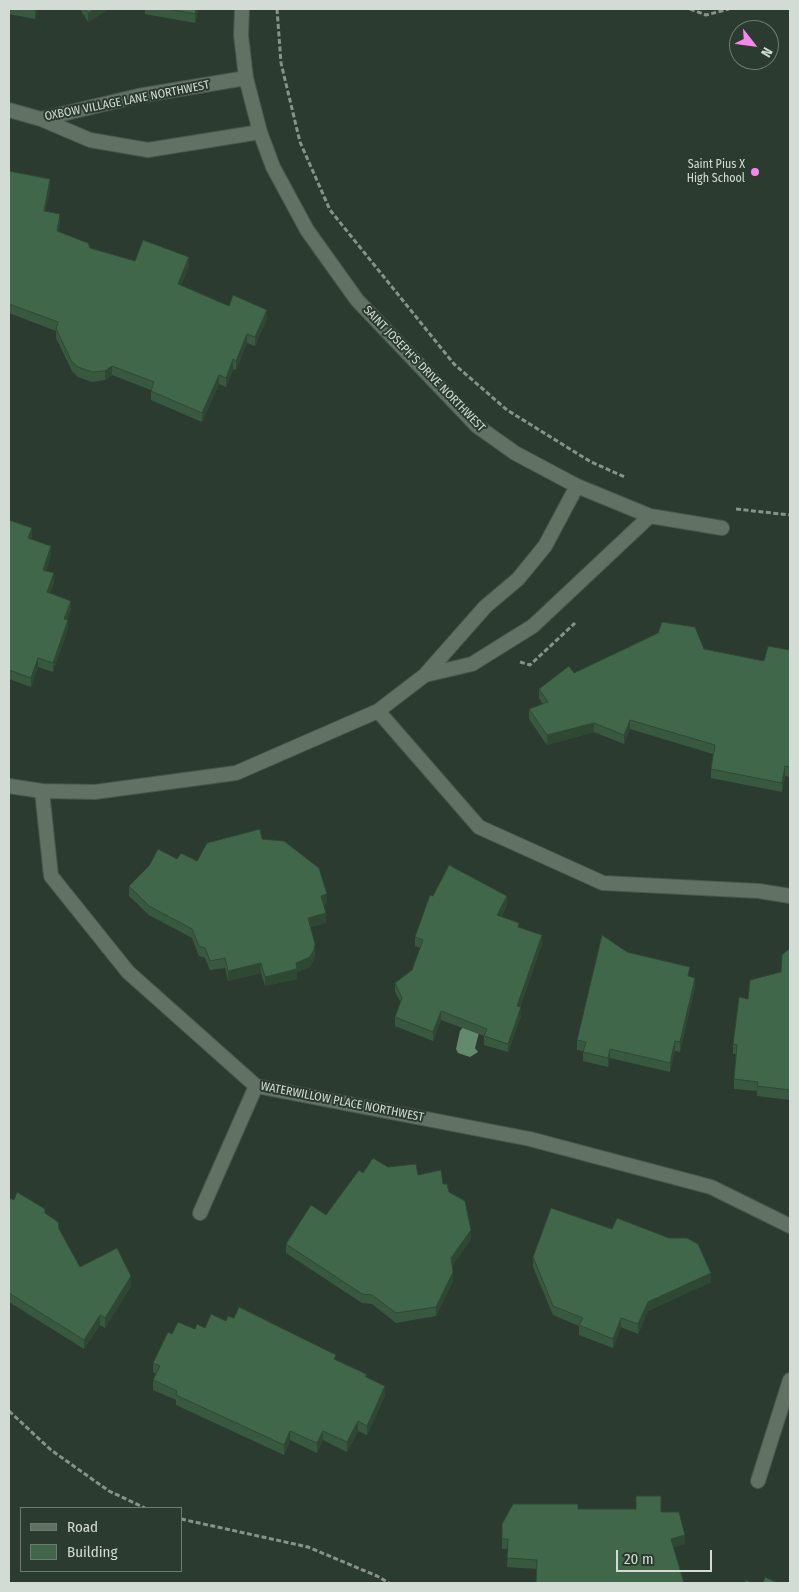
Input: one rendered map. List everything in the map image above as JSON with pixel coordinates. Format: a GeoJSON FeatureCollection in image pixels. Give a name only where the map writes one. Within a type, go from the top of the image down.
{"type":"FeatureCollection","features":[{"type":"Feature","properties":{"kind":"street","name":"SAINT JOSEPH'S DRIVE NORTHWEST"},"geometry":{"type":"LineString","coordinates":[[242,9],[241,35],[246,78],[260,132],[273,166],[307,230],[356,300],[477,426],[515,453],[577,486],[650,516],[722,528]]}},
{"type":"Feature","properties":{"kind":"street","name":"OXBOW VILLAGE LANE NORTHWEST"},"geometry":{"type":"LineString","coordinates":[[9,110],[40,119],[138,96],[246,78]]}},
{"type":"Feature","properties":{"kind":"street"},"geometry":{"type":"LineString","coordinates":[[40,119],[90,140],[148,150],[260,132]]}},
{"type":"Feature","properties":{"kind":"street"},"geometry":{"type":"LineString","coordinates":[[9,786],[42,791],[95,792],[236,773],[378,711],[425,675],[485,607],[518,579],[545,546],[577,486]]}},
{"type":"Feature","properties":{"kind":"street"},"geometry":{"type":"LineString","coordinates":[[425,675],[472,664],[533,626],[650,516]]}},
{"type":"Feature","properties":{"kind":"street"},"geometry":{"type":"LineString","coordinates":[[378,711],[479,827],[603,884],[759,892],[790,896]]}},
{"type":"Feature","properties":{"kind":"street","name":"WATERWILLOW PLACE NORTHWEST"},"geometry":{"type":"LineString","coordinates":[[42,791],[51,876],[128,972],[256,1086],[549,1144],[711,1187],[790,1226]]}},
{"type":"Feature","properties":{"kind":"street"},"geometry":{"type":"LineString","coordinates":[[200,1213],[256,1086]]}},
{"type":"Feature","properties":{"kind":"street"},"geometry":{"type":"LineString","coordinates":[[758,1480],[790,1380]]}},
{"type":"Feature","properties":{"kind":"path"},"geometry":{"type":"LineString","coordinates":[[276,9],[281,63],[300,142],[330,210],[454,364],[507,410],[590,462],[633,481]]}},
{"type":"Feature","properties":{"kind":"path"},"geometry":{"type":"LineString","coordinates":[[690,9],[706,15],[729,9]]}},
{"type":"Feature","properties":{"kind":"path"},"geometry":{"type":"LineString","coordinates":[[734,509],[790,515]]}},
{"type":"Feature","properties":{"kind":"path"},"geometry":{"type":"LineString","coordinates":[[9,1411],[51,1450],[109,1491],[143,1507]]}},
{"type":"Feature","properties":{"kind":"path"},"geometry":{"type":"LineString","coordinates":[[182,1519],[308,1547],[377,1576],[389,1583]]}},
{"type":"Feature","properties":{"kind":"shaded area"},"geometry":{"type":"Polygon","coordinates":[[[481,1025],[475,1048],[478,1052],[470,1057],[458,1053],[456,1049],[460,1031],[464,1026],[481,1025]]]}},
{"type":"Feature","properties":{"kind":"building"},"geometry":{"type":"Polygon","coordinates":[[[85,9],[94,9],[88,13],[85,9]]]}},
{"type":"Feature","properties":{"kind":"building"},"geometry":{"type":"Polygon","coordinates":[[[168,9],[196,9],[195,14],[168,9]]]}},
{"type":"Feature","properties":{"kind":"building"},"geometry":{"type":"Polygon","coordinates":[[[9,171],[50,179],[44,211],[60,214],[57,231],[88,243],[90,248],[135,261],[143,240],[189,257],[178,284],[229,306],[233,295],[267,310],[255,337],[247,334],[236,361],[233,359],[226,378],[219,375],[202,413],[151,391],[154,382],[112,366],[105,371],[92,372],[78,367],[72,362],[56,329],[58,322],[9,304],[9,171]]]}},
{"type":"Feature","properties":{"kind":"building"},"geometry":{"type":"Polygon","coordinates":[[[9,520],[32,528],[28,538],[51,546],[43,570],[54,573],[47,592],[71,601],[64,619],[68,620],[53,663],[38,658],[31,678],[9,670],[9,520]]]}},
{"type":"Feature","properties":{"kind":"building"},"geometry":{"type":"Polygon","coordinates":[[[662,622],[695,627],[704,649],[764,661],[768,646],[790,650],[790,767],[785,766],[782,783],[711,769],[715,745],[630,720],[624,735],[594,723],[547,735],[529,709],[548,702],[539,689],[569,666],[574,673],[658,633],[662,622]]]}},
{"type":"Feature","properties":{"kind":"building"},"geometry":{"type":"Polygon","coordinates":[[[260,829],[262,839],[284,841],[319,868],[327,894],[321,896],[326,913],[308,918],[315,944],[310,957],[296,963],[297,969],[265,977],[261,963],[228,971],[225,958],[210,961],[205,948],[199,946],[192,929],[149,906],[129,886],[149,866],[158,849],[177,859],[181,853],[197,861],[207,843],[260,829]]]}},
{"type":"Feature","properties":{"kind":"building"},"geometry":{"type":"Polygon","coordinates":[[[449,865],[507,896],[497,915],[519,923],[518,927],[542,935],[517,1006],[521,1007],[508,1044],[484,1036],[487,1029],[441,1011],[433,1032],[395,1017],[402,998],[395,983],[412,970],[423,940],[415,937],[430,895],[433,896],[449,865]]]}},
{"type":"Feature","properties":{"kind":"building"},"geometry":{"type":"Polygon","coordinates":[[[602,935],[627,952],[690,967],[688,976],[695,978],[680,1042],[675,1041],[670,1063],[610,1049],[608,1058],[583,1052],[586,1042],[577,1040],[602,935]]]}},
{"type":"Feature","properties":{"kind":"building"},"geometry":{"type":"Polygon","coordinates":[[[790,948],[790,1090],[757,1086],[758,1082],[734,1079],[737,1045],[733,1044],[739,997],[748,999],[750,980],[781,972],[782,955],[790,948]]]}},
{"type":"Feature","properties":{"kind":"building"},"geometry":{"type":"Polygon","coordinates":[[[373,1158],[388,1167],[416,1164],[418,1175],[441,1170],[443,1184],[447,1184],[449,1192],[465,1201],[471,1230],[451,1258],[453,1272],[436,1307],[396,1313],[372,1295],[362,1294],[286,1244],[311,1205],[326,1215],[359,1170],[363,1173],[373,1158]]]}},
{"type":"Feature","properties":{"kind":"building"},"geometry":{"type":"Polygon","coordinates":[[[17,1192],[45,1209],[45,1213],[58,1222],[59,1229],[80,1267],[117,1248],[131,1276],[105,1318],[100,1315],[84,1340],[9,1293],[9,1198],[14,1200],[17,1192]]]}},
{"type":"Feature","properties":{"kind":"building"},"geometry":{"type":"Polygon","coordinates":[[[551,1208],[612,1229],[617,1218],[669,1238],[687,1238],[698,1244],[711,1273],[648,1302],[638,1324],[621,1318],[613,1339],[579,1325],[583,1318],[553,1306],[533,1257],[551,1208]]]}},
{"type":"Feature","properties":{"kind":"building"},"geometry":{"type":"Polygon","coordinates":[[[239,1307],[336,1355],[334,1359],[366,1374],[366,1377],[385,1386],[367,1426],[358,1421],[347,1442],[323,1431],[317,1443],[290,1431],[284,1445],[176,1395],[177,1391],[153,1380],[160,1366],[153,1363],[168,1332],[172,1334],[178,1322],[195,1329],[197,1324],[205,1328],[211,1314],[226,1321],[228,1316],[234,1318],[239,1307]]]}},
{"type":"Feature","properties":{"kind":"building"},"geometry":{"type":"Polygon","coordinates":[[[636,1496],[661,1496],[661,1512],[679,1512],[685,1535],[671,1539],[684,1583],[536,1583],[537,1560],[507,1558],[508,1539],[502,1539],[502,1524],[513,1504],[578,1504],[578,1509],[636,1509],[636,1496]]]}},
{"type":"Feature","properties":{"kind":"building"},"geometry":{"type":"Polygon","coordinates":[[[765,1577],[778,1583],[763,1583],[765,1577]]]}},
{"type":"Feature","properties":{"kind":"place","name":"Saint Pius X High School"},"geometry":{"type":"Point","coordinates":[755,172]}}]}
